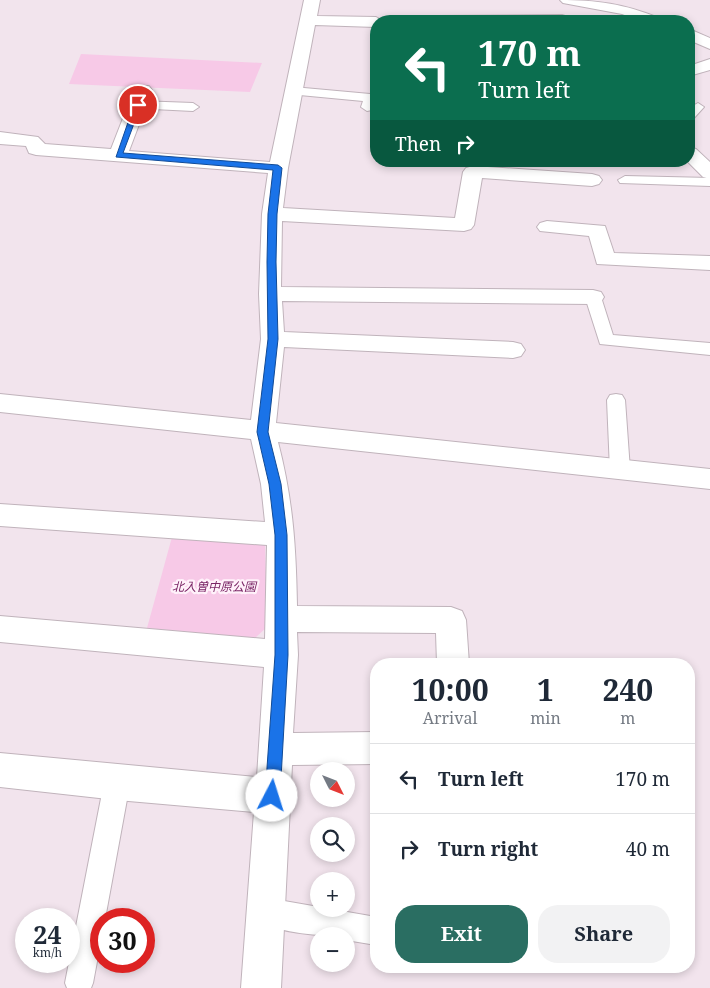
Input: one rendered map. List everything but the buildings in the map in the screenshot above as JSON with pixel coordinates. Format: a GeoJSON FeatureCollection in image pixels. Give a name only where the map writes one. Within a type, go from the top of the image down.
{"type":"FeatureCollection","features":[{"type":"Feature","properties":{"kind":"street"},"geometry":{"type":"LineString","coordinates":[[261,988],[282,655],[281,535],[275,484],[262,432],[273,339],[270,294],[272,214],[278,168],[312,0]]}},
{"type":"Feature","properties":{"kind":"street"},"geometry":{"type":"LineString","coordinates":[[520,15],[626,10],[638,15]]}},
{"type":"Feature","properties":{"kind":"street"},"geometry":{"type":"LineString","coordinates":[[308,20],[370,22]]}},
{"type":"Feature","properties":{"kind":"street"},"geometry":{"type":"LineString","coordinates":[[695,37],[710,44]]}},
{"type":"Feature","properties":{"kind":"street"},"geometry":{"type":"LineString","coordinates":[[695,69],[710,64]]}},
{"type":"Feature","properties":{"kind":"street"},"geometry":{"type":"LineString","coordinates":[[118,155],[140,97]]}},
{"type":"Feature","properties":{"kind":"street"},"geometry":{"type":"LineString","coordinates":[[0,138],[31,141],[37,146],[36,149],[278,168]]}},
{"type":"Feature","properties":{"kind":"street"},"geometry":{"type":"LineString","coordinates":[[695,152],[710,155]]}},
{"type":"Feature","properties":{"kind":"street"},"geometry":{"type":"LineString","coordinates":[[695,157],[710,173]]}},
{"type":"Feature","properties":{"kind":"street"},"geometry":{"type":"LineString","coordinates":[[272,214],[464,225],[473,172],[518,168],[592,180]]}},
{"type":"Feature","properties":{"kind":"street"},"geometry":{"type":"LineString","coordinates":[[547,227],[598,230],[605,259],[710,263]]}},
{"type":"Feature","properties":{"kind":"street"},"geometry":{"type":"LineString","coordinates":[[270,294],[593,297]]}},
{"type":"Feature","properties":{"kind":"street"},"geometry":{"type":"LineString","coordinates":[[273,339],[513,350]]}},
{"type":"Feature","properties":{"kind":"street"},"geometry":{"type":"LineString","coordinates":[[0,402],[262,432],[710,479]]}},
{"type":"Feature","properties":{"kind":"street"},"geometry":{"type":"LineString","coordinates":[[0,515],[281,535]]}},
{"type":"Feature","properties":{"kind":"street"},"geometry":{"type":"LineString","coordinates":[[282,618],[451,620],[453,658]]}},
{"type":"Feature","properties":{"kind":"street"},"geometry":{"type":"LineString","coordinates":[[0,629],[282,655]]}},
{"type":"Feature","properties":{"kind":"street"},"geometry":{"type":"LineString","coordinates":[[276,749],[370,748]]}},
{"type":"Feature","properties":{"kind":"street"},"geometry":{"type":"LineString","coordinates":[[0,770],[117,783],[272,796]]}},
{"type":"Feature","properties":{"kind":"lane"},"geometry":{"type":"LineString","coordinates":[[293,91],[370,98],[367,107]]}},
{"type":"Feature","properties":{"kind":"lane"},"geometry":{"type":"LineString","coordinates":[[140,97],[193,107]]}},
{"type":"Feature","properties":{"kind":"lane"},"geometry":{"type":"LineString","coordinates":[[625,180],[710,182]]}},
{"type":"Feature","properties":{"kind":"lane"},"geometry":{"type":"LineString","coordinates":[[593,297],[606,340],[710,349]]}},
{"type":"Feature","properties":{"kind":"lane"},"geometry":{"type":"LineString","coordinates":[[616,400],[620,470]]}},
{"type":"Feature","properties":{"kind":"lane"},"geometry":{"type":"LineString","coordinates":[[79,983],[117,783]]}},
{"type":"Feature","properties":{"kind":"lane"},"geometry":{"type":"LineString","coordinates":[[267,912],[370,930]]}},
{"type":"Feature","properties":{"kind":"green space"},"geometry":{"type":"Polygon","coordinates":[[[81,54],[262,63],[250,92],[69,84],[81,54]]]}},
{"type":"Feature","properties":{"kind":"green space","name":"北入曽中原公園"},"geometry":{"type":"Polygon","coordinates":[[[172,537],[265,544],[267,627],[255,638],[147,628],[172,537]]]}},
{"type":"Feature","properties":{"kind":"route"},"geometry":{"type":"LineString","coordinates":[[138,105],[118,155],[278,168],[272,214],[270,294],[273,339],[262,432],[275,484],[281,535],[282,655],[272,796]]}}]}
